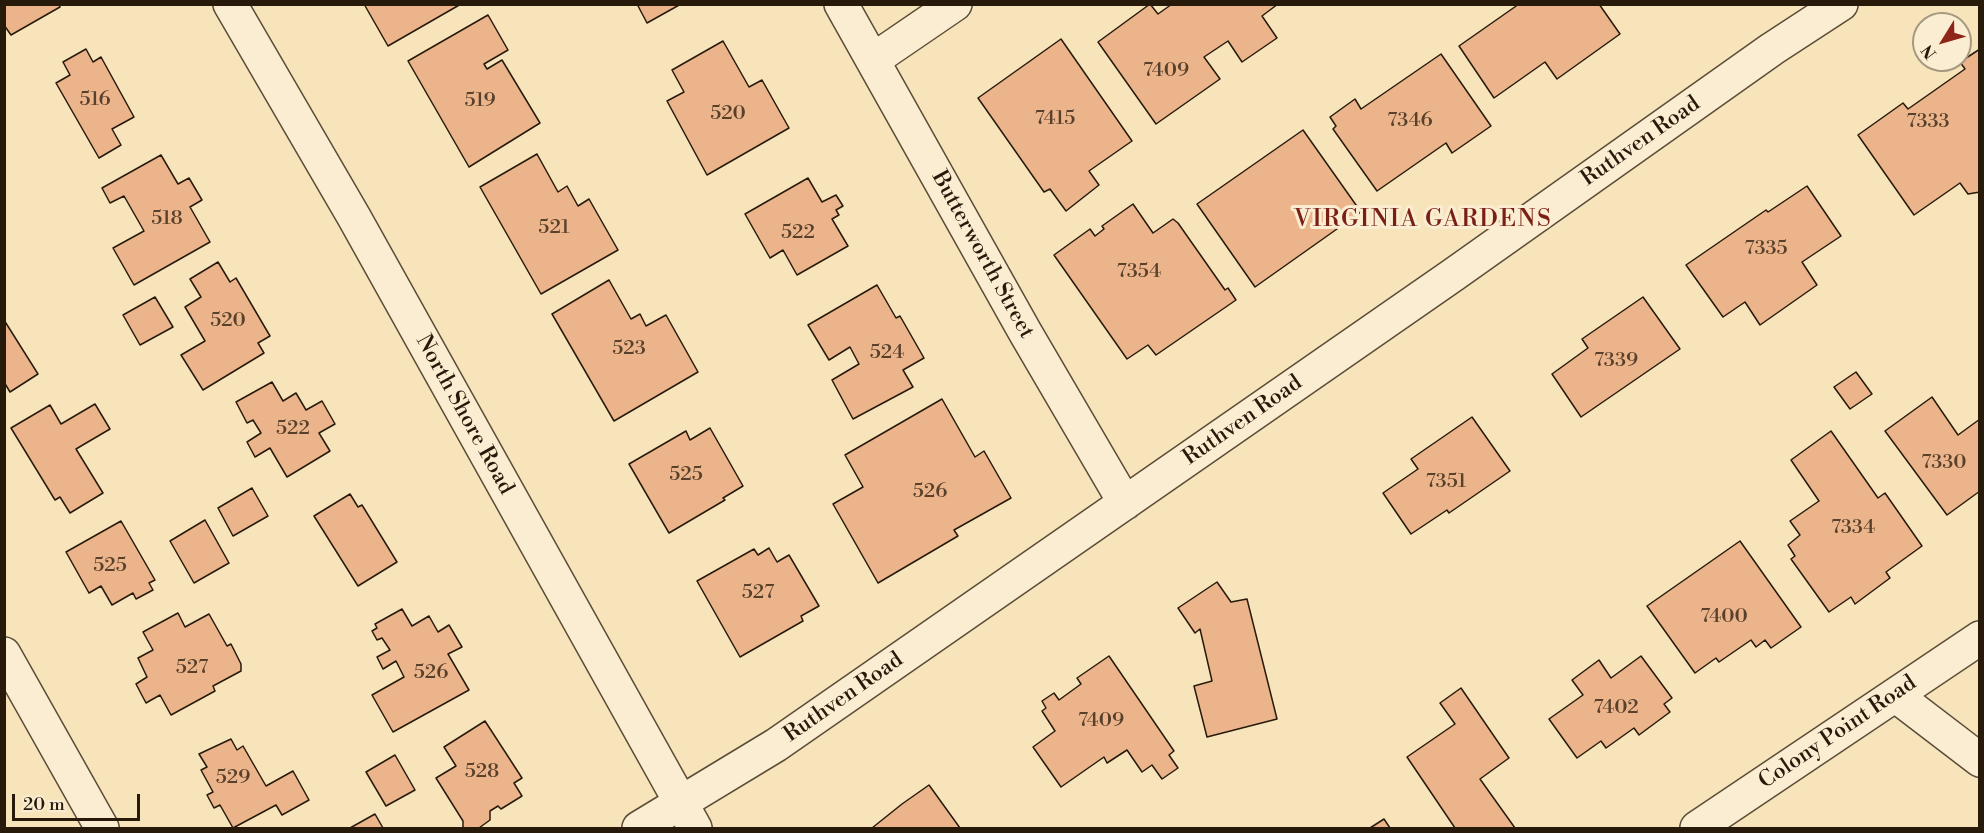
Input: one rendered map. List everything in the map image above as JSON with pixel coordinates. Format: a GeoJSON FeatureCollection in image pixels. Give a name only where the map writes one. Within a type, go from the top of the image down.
{"type":"FeatureCollection","features":[{"type":"Feature","properties":{"kind":"street","name":"North Shore Road"},"geometry":{"type":"LineString","coordinates":[[230,4],[354,217],[688,816]]}},
{"type":"Feature","properties":{"kind":"street","name":"Butterworth Street"},"geometry":{"type":"LineString","coordinates":[[841,4],[1025,332],[1125,503]]}},
{"type":"Feature","properties":{"kind":"street"},"geometry":{"type":"LineString","coordinates":[[873,60],[955,4]]}},
{"type":"Feature","properties":{"kind":"street","name":"Ruthven Road"},"geometry":{"type":"LineString","coordinates":[[639,828],[688,816],[776,746],[1454,275],[1772,49],[1841,4]]}},
{"type":"Feature","properties":{"kind":"street","name":"Colony Point Road"},"geometry":{"type":"LineString","coordinates":[[1697,828],[1980,638]]}},
{"type":"Feature","properties":{"kind":"street"},"geometry":{"type":"LineString","coordinates":[[4,654],[102,828]]}},
{"type":"Feature","properties":{"kind":"street"},"geometry":{"type":"LineString","coordinates":[[1895,695],[1980,760]]}},
{"type":"Feature","properties":{"kind":"building"},"geometry":{"type":"Polygon","coordinates":[[[4,4],[59,4],[60,7],[11,35],[4,25],[4,4]]]}},
{"type":"Feature","properties":{"kind":"building"},"geometry":{"type":"Polygon","coordinates":[[[364,4],[461,4],[388,46],[364,4]]]}},
{"type":"Feature","properties":{"kind":"building"},"geometry":{"type":"Polygon","coordinates":[[[637,4],[681,4],[647,23],[637,4]]]}},
{"type":"Feature","properties":{"kind":"building"},"geometry":{"type":"Polygon","coordinates":[[[1150,4],[1158,14],[1172,4],[1278,4],[1262,16],[1277,38],[1242,62],[1228,41],[1204,57],[1220,79],[1156,124],[1098,42],[1150,4]]]}},
{"type":"Feature","properties":{"kind":"building"},"geometry":{"type":"Polygon","coordinates":[[[1519,4],[1599,4],[1620,34],[1557,79],[1545,62],[1494,98],[1459,46],[1519,4]]]}},
{"type":"Feature","properties":{"kind":"building"},"geometry":{"type":"Polygon","coordinates":[[[488,15],[508,50],[484,64],[487,69],[502,60],[540,123],[469,167],[408,61],[488,15]]]}},
{"type":"Feature","properties":{"kind":"building"},"geometry":{"type":"Polygon","coordinates":[[[1061,39],[1132,141],[1089,171],[1099,185],[1066,211],[1050,189],[1044,192],[978,98],[1061,39]]]}},
{"type":"Feature","properties":{"kind":"building"},"geometry":{"type":"Polygon","coordinates":[[[723,41],[749,87],[762,80],[789,128],[707,175],[667,101],[684,92],[672,70],[723,41]]]}},
{"type":"Feature","properties":{"kind":"building"},"geometry":{"type":"Polygon","coordinates":[[[86,49],[93,62],[101,57],[134,117],[112,129],[121,145],[99,158],[56,83],[70,75],[63,62],[86,49]]]}},
{"type":"Feature","properties":{"kind":"building"},"geometry":{"type":"Polygon","coordinates":[[[1980,49],[1980,192],[1968,194],[1960,183],[1914,215],[1858,135],[1903,103],[1908,109],[1961,72],[1972,72],[1972,54],[1980,49]]]}},
{"type":"Feature","properties":{"kind":"building"},"geometry":{"type":"Polygon","coordinates":[[[1441,54],[1491,126],[1452,153],[1446,143],[1377,191],[1333,129],[1336,126],[1330,117],[1355,99],[1361,109],[1441,54]]]}},
{"type":"Feature","properties":{"kind":"building"},"geometry":{"type":"Polygon","coordinates":[[[1303,130],[1361,212],[1255,287],[1197,204],[1303,130]]]}},
{"type":"Feature","properties":{"kind":"building"},"geometry":{"type":"Polygon","coordinates":[[[537,154],[558,192],[567,186],[578,206],[589,199],[618,250],[541,294],[480,187],[537,154]]]}},
{"type":"Feature","properties":{"kind":"building"},"geometry":{"type":"Polygon","coordinates":[[[161,155],[178,184],[189,178],[202,200],[190,207],[210,242],[134,285],[113,248],[144,231],[124,196],[110,203],[102,188],[161,155]]]}},
{"type":"Feature","properties":{"kind":"building"},"geometry":{"type":"Polygon","coordinates":[[[808,178],[822,202],[836,195],[843,206],[836,210],[839,215],[832,219],[848,246],[797,275],[783,250],[770,258],[745,214],[808,178]]]}},
{"type":"Feature","properties":{"kind":"building"},"geometry":{"type":"Polygon","coordinates":[[[1807,186],[1841,236],[1802,262],[1817,285],[1760,325],[1745,302],[1723,317],[1686,265],[1766,210],[1768,212],[1807,186]]]}},
{"type":"Feature","properties":{"kind":"building"},"geometry":{"type":"Polygon","coordinates":[[[1133,204],[1153,233],[1173,219],[1178,223],[1225,290],[1228,288],[1236,300],[1156,355],[1148,345],[1127,359],[1054,255],[1090,229],[1095,236],[1104,229],[1102,226],[1133,204]]]}},
{"type":"Feature","properties":{"kind":"building"},"geometry":{"type":"Polygon","coordinates":[[[218,262],[230,282],[236,278],[270,336],[258,343],[264,353],[203,390],[181,355],[205,341],[185,307],[201,297],[190,279],[218,262]]]}},
{"type":"Feature","properties":{"kind":"building"},"geometry":{"type":"Polygon","coordinates":[[[609,280],[631,319],[640,314],[646,326],[666,315],[698,372],[614,421],[552,314],[609,280]]]}},
{"type":"Feature","properties":{"kind":"building"},"geometry":{"type":"Polygon","coordinates":[[[877,285],[896,318],[900,316],[924,358],[903,370],[913,387],[853,419],[832,380],[859,364],[850,347],[829,360],[808,325],[877,285]]]}},
{"type":"Feature","properties":{"kind":"building"},"geometry":{"type":"Polygon","coordinates":[[[155,297],[173,327],[140,345],[123,315],[155,297]]]}},
{"type":"Feature","properties":{"kind":"building"},"geometry":{"type":"Polygon","coordinates":[[[1643,297],[1680,349],[1581,417],[1552,374],[1588,348],[1582,339],[1643,297]]]}},
{"type":"Feature","properties":{"kind":"building"},"geometry":{"type":"Polygon","coordinates":[[[4,320],[38,374],[10,392],[4,382],[4,320]]]}},
{"type":"Feature","properties":{"kind":"building"},"geometry":{"type":"Polygon","coordinates":[[[1856,372],[1872,394],[1850,409],[1834,387],[1856,372]]]}},
{"type":"Feature","properties":{"kind":"building"},"geometry":{"type":"Polygon","coordinates":[[[272,382],[283,401],[296,393],[306,410],[322,401],[335,424],[319,433],[330,451],[287,477],[270,448],[255,457],[247,442],[261,433],[253,420],[247,423],[236,402],[272,382]]]}},
{"type":"Feature","properties":{"kind":"building"},"geometry":{"type":"Polygon","coordinates":[[[1932,397],[1958,435],[1980,419],[1980,491],[1947,515],[1885,431],[1932,397]]]}},
{"type":"Feature","properties":{"kind":"building"},"geometry":{"type":"Polygon","coordinates":[[[942,399],[975,457],[984,451],[1011,498],[954,530],[958,536],[878,583],[833,504],[863,487],[845,455],[942,399]]]}},
{"type":"Feature","properties":{"kind":"building"},"geometry":{"type":"Polygon","coordinates":[[[95,404],[110,429],[76,449],[103,493],[70,513],[60,497],[55,500],[11,428],[50,405],[61,424],[95,404]]]}},
{"type":"Feature","properties":{"kind":"building"},"geometry":{"type":"Polygon","coordinates":[[[1472,417],[1510,471],[1449,513],[1447,510],[1411,534],[1383,493],[1418,469],[1411,459],[1472,417]]]}},
{"type":"Feature","properties":{"kind":"building"},"geometry":{"type":"Polygon","coordinates":[[[710,428],[743,486],[723,498],[725,500],[669,533],[629,464],[686,431],[690,440],[710,428]]]}},
{"type":"Feature","properties":{"kind":"building"},"geometry":{"type":"Polygon","coordinates":[[[1831,431],[1878,498],[1885,493],[1922,546],[1886,572],[1890,578],[1855,604],[1851,597],[1829,612],[1791,559],[1795,556],[1788,545],[1800,535],[1790,521],[1819,501],[1791,460],[1831,431]]]}},
{"type":"Feature","properties":{"kind":"building"},"geometry":{"type":"Polygon","coordinates":[[[252,488],[268,516],[233,536],[218,508],[252,488]]]}},
{"type":"Feature","properties":{"kind":"building"},"geometry":{"type":"Polygon","coordinates":[[[350,494],[358,507],[362,505],[397,562],[358,586],[314,516],[350,494]]]}},
{"type":"Feature","properties":{"kind":"building"},"geometry":{"type":"Polygon","coordinates":[[[205,520],[229,563],[194,583],[170,541],[205,520]]]}},
{"type":"Feature","properties":{"kind":"building"},"geometry":{"type":"Polygon","coordinates":[[[121,521],[155,580],[149,583],[153,590],[136,599],[133,593],[112,605],[101,586],[89,593],[66,552],[121,521]]]}},
{"type":"Feature","properties":{"kind":"building"},"geometry":{"type":"Polygon","coordinates":[[[1740,541],[1801,627],[1771,648],[1765,640],[1756,647],[1751,640],[1719,662],[1716,658],[1695,673],[1647,606],[1740,541]]]}},
{"type":"Feature","properties":{"kind":"building"},"geometry":{"type":"Polygon","coordinates":[[[769,548],[777,562],[789,555],[819,606],[801,616],[803,621],[740,657],[697,581],[754,549],[758,555],[769,548]]]}},
{"type":"Feature","properties":{"kind":"building"},"geometry":{"type":"Polygon","coordinates":[[[1217,582],[1231,602],[1247,599],[1277,719],[1207,737],[1194,686],[1212,681],[1200,629],[1195,633],[1178,608],[1217,582]]]}},
{"type":"Feature","properties":{"kind":"building"},"geometry":{"type":"Polygon","coordinates":[[[402,609],[412,626],[429,616],[438,632],[449,625],[462,647],[448,654],[469,690],[393,732],[372,695],[404,677],[396,661],[383,669],[377,657],[390,650],[382,638],[377,640],[372,631],[377,628],[375,624],[402,609]]]}},
{"type":"Feature","properties":{"kind":"building"},"geometry":{"type":"Polygon","coordinates":[[[178,613],[185,627],[209,614],[227,646],[231,644],[241,664],[241,671],[213,686],[215,691],[171,715],[160,695],[146,703],[136,684],[147,677],[138,658],[153,650],[143,632],[178,613]]]}},
{"type":"Feature","properties":{"kind":"building"},"geometry":{"type":"Polygon","coordinates":[[[1109,656],[1174,751],[1169,755],[1178,768],[1162,779],[1152,765],[1142,772],[1127,750],[1107,763],[1104,757],[1061,787],[1033,747],[1055,731],[1042,711],[1046,708],[1042,701],[1054,693],[1059,700],[1081,684],[1077,678],[1109,656]]]}},
{"type":"Feature","properties":{"kind":"building"},"geometry":{"type":"Polygon","coordinates":[[[1641,656],[1672,698],[1664,704],[1670,712],[1639,735],[1634,728],[1606,748],[1601,741],[1577,758],[1549,719],[1583,695],[1572,680],[1599,660],[1611,678],[1641,656]]]}},
{"type":"Feature","properties":{"kind":"building"},"geometry":{"type":"Polygon","coordinates":[[[1461,688],[1509,758],[1480,779],[1515,828],[1455,828],[1407,757],[1455,724],[1440,703],[1461,688]]]}},
{"type":"Feature","properties":{"kind":"building"},"geometry":{"type":"Polygon","coordinates":[[[485,721],[522,778],[514,783],[522,796],[501,809],[498,806],[490,811],[490,820],[479,828],[463,828],[463,821],[436,778],[456,766],[444,747],[485,721]]]}},
{"type":"Feature","properties":{"kind":"building"},"geometry":{"type":"Polygon","coordinates":[[[231,739],[237,750],[243,746],[266,786],[293,771],[309,800],[282,815],[276,805],[233,828],[220,805],[214,808],[207,795],[213,792],[201,770],[207,767],[199,754],[231,739]]]}},
{"type":"Feature","properties":{"kind":"building"},"geometry":{"type":"Polygon","coordinates":[[[395,755],[415,790],[386,806],[366,772],[395,755]]]}},
{"type":"Feature","properties":{"kind":"building"},"geometry":{"type":"Polygon","coordinates":[[[929,785],[960,828],[872,828],[902,804],[929,785]]]}},
{"type":"Feature","properties":{"kind":"building"},"geometry":{"type":"Polygon","coordinates":[[[375,814],[383,828],[350,828],[375,814]]]}},
{"type":"Feature","properties":{"kind":"building"},"geometry":{"type":"Polygon","coordinates":[[[1384,819],[1390,828],[1370,828],[1384,819]]]}},
{"type":"Feature","properties":{"kind":"district","name":"VIRGINIA GARDENS"},"geometry":{"type":"Point","coordinates":[1423,220]}}]}
